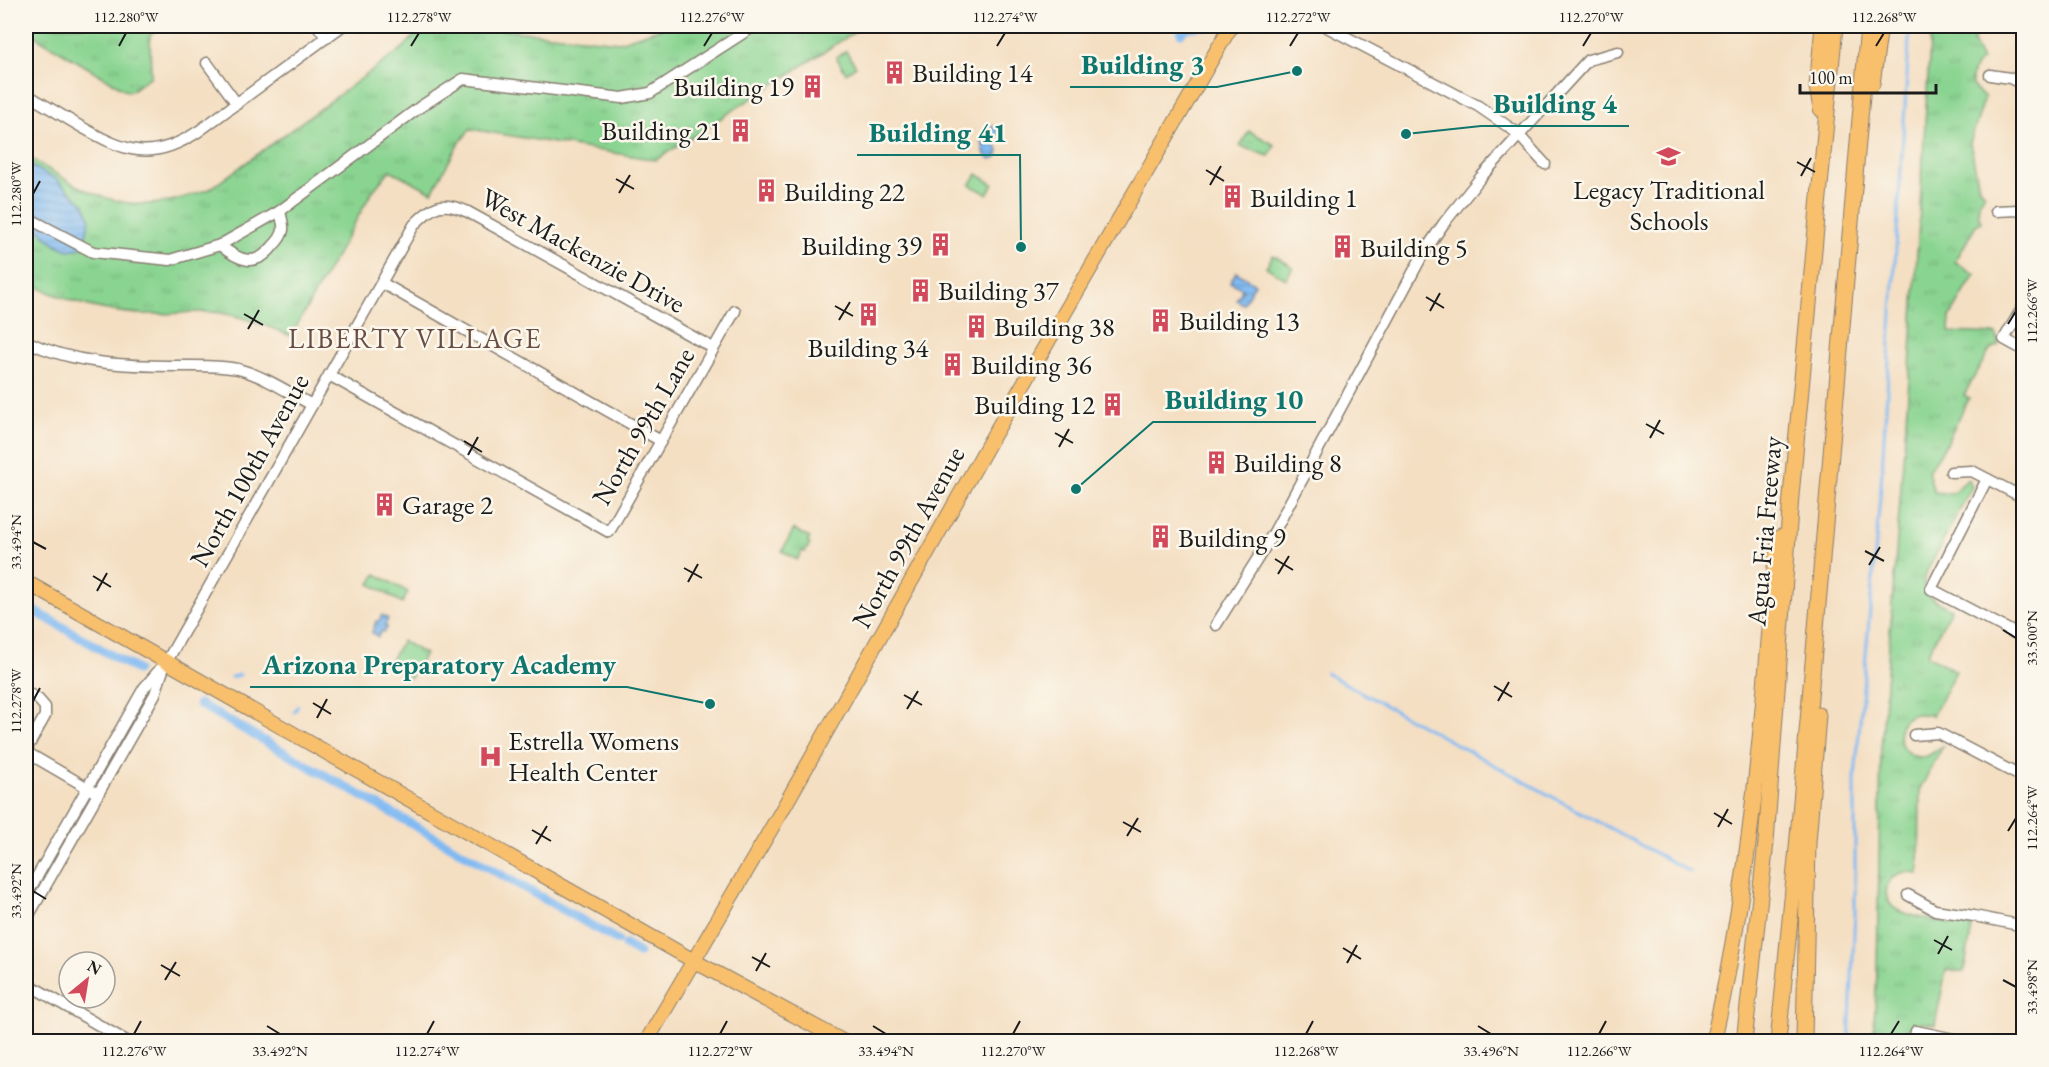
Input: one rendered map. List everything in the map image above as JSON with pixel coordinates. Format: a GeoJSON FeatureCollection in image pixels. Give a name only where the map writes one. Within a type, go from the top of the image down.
{"type":"FeatureCollection","features":[{"type":"Feature","properties":{"kind":"highway"},"geometry":{"type":"LineString","coordinates":[[1823,26],[1817,87],[1824,130]]}},
{"type":"Feature","properties":{"kind":"highway","name":"Agua Fria Freeway"},"geometry":{"type":"LineString","coordinates":[[1744,1041],[1766,842],[1791,496],[1835,26]]}},
{"type":"Feature","properties":{"kind":"highway"},"geometry":{"type":"LineString","coordinates":[[1778,1041],[1797,848],[1868,26]]}},
{"type":"Feature","properties":{"kind":"highway"},"geometry":{"type":"LineString","coordinates":[[1857,142],[1870,99],[1880,26]]}},
{"type":"Feature","properties":{"kind":"highway"},"geometry":{"type":"LineString","coordinates":[[1713,1041],[1743,881],[1762,733],[1776,556],[1791,496]]}},
{"type":"Feature","properties":{"kind":"highway"},"geometry":{"type":"LineString","coordinates":[[1804,1041],[1808,843],[1829,566],[1826,506]]}},
{"type":"Feature","properties":{"kind":"main road","name":"North 99th Avenue"},"geometry":{"type":"LineString","coordinates":[[646,1041],[781,812],[988,445],[1231,26]]}},
{"type":"Feature","properties":{"kind":"main road"},"geometry":{"type":"LineString","coordinates":[[26,582],[694,961],[844,1041]]}},
{"type":"Feature","properties":{"kind":"street"},"geometry":{"type":"LineString","coordinates":[[318,26],[326,38]]}},
{"type":"Feature","properties":{"kind":"street"},"geometry":{"type":"LineString","coordinates":[[26,94],[104,140],[123,148],[138,150],[164,148],[186,140],[342,26]]}},
{"type":"Feature","properties":{"kind":"street"},"geometry":{"type":"LineString","coordinates":[[26,217],[93,252],[170,260],[220,245],[280,211],[420,107],[463,79],[622,98],[650,93],[754,26]]}},
{"type":"Feature","properties":{"kind":"street"},"geometry":{"type":"LineString","coordinates":[[1325,26],[1478,106],[1519,135],[1545,164]]}},
{"type":"Feature","properties":{"kind":"street"},"geometry":{"type":"LineString","coordinates":[[1216,624],[1273,534],[1423,254],[1444,223],[1480,177],[1588,60],[1618,52]]}},
{"type":"Feature","properties":{"kind":"street"},"geometry":{"type":"LineString","coordinates":[[207,63],[237,104]]}},
{"type":"Feature","properties":{"kind":"street"},"geometry":{"type":"LineString","coordinates":[[1990,75],[2010,78],[2024,85]]}},
{"type":"Feature","properties":{"kind":"street","name":"West Mackenzie Drive"},"geometry":{"type":"LineString","coordinates":[[428,210],[451,204],[468,212],[713,348]]}},
{"type":"Feature","properties":{"kind":"street","name":"North 100th Avenue"},"geometry":{"type":"LineString","coordinates":[[166,661],[414,225],[428,210]]}},
{"type":"Feature","properties":{"kind":"street"},"geometry":{"type":"LineString","coordinates":[[1996,211],[2018,210],[2024,213]]}},
{"type":"Feature","properties":{"kind":"street"},"geometry":{"type":"LineString","coordinates":[[220,245],[234,257],[251,261],[267,255],[279,240],[284,229],[280,211]]}},
{"type":"Feature","properties":{"kind":"street"},"geometry":{"type":"LineString","coordinates":[[382,283],[661,441]]}},
{"type":"Feature","properties":{"kind":"street"},"geometry":{"type":"LineString","coordinates":[[2024,305],[2004,339],[2024,350]]}},
{"type":"Feature","properties":{"kind":"street","name":"North 99th Lane"},"geometry":{"type":"LineString","coordinates":[[329,375],[609,532],[735,311]]}},
{"type":"Feature","properties":{"kind":"street"},"geometry":{"type":"LineString","coordinates":[[26,341],[77,359],[110,364],[212,366],[238,370],[260,377],[312,405]]}},
{"type":"Feature","properties":{"kind":"street"},"geometry":{"type":"LineString","coordinates":[[1951,472],[1972,471],[2024,498]]}},
{"type":"Feature","properties":{"kind":"street"},"geometry":{"type":"LineString","coordinates":[[1987,479],[1931,589],[2024,638]]}},
{"type":"Feature","properties":{"kind":"street"},"geometry":{"type":"LineString","coordinates":[[26,896],[144,688],[166,661]]}},
{"type":"Feature","properties":{"kind":"street"},"geometry":{"type":"LineString","coordinates":[[26,920],[155,694],[166,661]]}},
{"type":"Feature","properties":{"kind":"street"},"geometry":{"type":"LineString","coordinates":[[26,692],[38,699],[45,707],[45,716],[26,751],[99,794]]}},
{"type":"Feature","properties":{"kind":"street"},"geometry":{"type":"LineString","coordinates":[[1914,735],[1938,733],[2024,778]]}},
{"type":"Feature","properties":{"kind":"street"},"geometry":{"type":"LineString","coordinates":[[1908,894],[1935,910],[2024,926]]}},
{"type":"Feature","properties":{"kind":"street"},"geometry":{"type":"LineString","coordinates":[[26,983],[128,1041]]}},
{"type":"Feature","properties":{"kind":"street"},"geometry":{"type":"LineString","coordinates":[[1915,1036],[1968,1041]]}},
{"type":"Feature","properties":{"kind":"green space"},"geometry":{"type":"Polygon","coordinates":[[[26,26],[163,26],[150,35],[151,76],[129,92],[26,31],[26,26]]]}},
{"type":"Feature","properties":{"kind":"green space"},"geometry":{"type":"Polygon","coordinates":[[[424,26],[497,26],[504,30],[619,42],[668,26],[864,26],[656,160],[470,129],[458,145],[432,192],[390,170],[372,192],[291,336],[256,322],[221,313],[140,314],[106,310],[57,296],[26,281],[26,156],[81,188],[126,203],[159,203],[210,189],[403,48],[424,26]]]}},
{"type":"Feature","properties":{"kind":"green space"},"geometry":{"type":"Polygon","coordinates":[[[1931,26],[1980,26],[1973,42],[1982,60],[1974,69],[1972,80],[1975,89],[1985,97],[1970,143],[1979,187],[1985,194],[1978,207],[1981,222],[1976,225],[1955,262],[1975,274],[1950,317],[1949,332],[1996,334],[1999,345],[1989,351],[1964,395],[1969,398],[1942,451],[1928,471],[1934,492],[1952,494],[1968,479],[1972,487],[1927,571],[1924,586],[1928,596],[1951,609],[1927,655],[1956,671],[1932,716],[1917,714],[1907,718],[1901,725],[1899,734],[1901,744],[1907,752],[1915,756],[1927,756],[1943,746],[1920,789],[1919,874],[1900,873],[1888,883],[1886,890],[1890,904],[1903,913],[1972,927],[1964,972],[1946,970],[1935,1025],[1924,1023],[1914,1025],[1906,1031],[1901,1041],[1873,1041],[1877,973],[1881,750],[1910,368],[1931,26]]]}},
{"type":"Feature","properties":{"kind":"green space"},"geometry":{"type":"Polygon","coordinates":[[[846,51],[856,66],[846,73],[836,57],[846,51]]]}},
{"type":"Feature","properties":{"kind":"green space"},"geometry":{"type":"Polygon","coordinates":[[[1249,131],[1275,145],[1269,156],[1240,146],[1249,131]]]}},
{"type":"Feature","properties":{"kind":"green space"},"geometry":{"type":"Polygon","coordinates":[[[977,174],[993,184],[987,194],[970,185],[977,174]]]}},
{"type":"Feature","properties":{"kind":"green space"},"geometry":{"type":"Polygon","coordinates":[[[1273,255],[1293,267],[1286,279],[1266,267],[1273,255]]]}},
{"type":"Feature","properties":{"kind":"green space"},"geometry":{"type":"Polygon","coordinates":[[[794,529],[810,538],[807,542],[810,544],[797,560],[782,551],[794,529]]]}},
{"type":"Feature","properties":{"kind":"green space"},"geometry":{"type":"Polygon","coordinates":[[[376,574],[408,592],[402,603],[370,584],[376,574]]]}},
{"type":"Feature","properties":{"kind":"green space"},"geometry":{"type":"Polygon","coordinates":[[[402,641],[425,654],[411,678],[388,665],[402,641]]]}},
{"type":"Feature","properties":{"kind":"water"},"geometry":{"type":"Polygon","coordinates":[[[993,126],[998,129],[999,133],[995,142],[999,151],[997,157],[991,159],[985,155],[982,142],[987,136],[988,129],[993,126]]]}},
{"type":"Feature","properties":{"kind":"water"},"geometry":{"type":"Polygon","coordinates":[[[26,163],[56,179],[84,204],[90,218],[85,240],[80,248],[69,250],[56,244],[33,221],[25,202],[26,163]]]}},
{"type":"Feature","properties":{"kind":"water"},"geometry":{"type":"Polygon","coordinates":[[[1236,272],[1255,284],[1243,304],[1236,300],[1243,289],[1230,282],[1236,272]]]}},
{"type":"Feature","properties":{"kind":"water"},"geometry":{"type":"Polygon","coordinates":[[[382,615],[388,619],[385,625],[387,627],[378,637],[372,633],[376,621],[378,622],[382,615]]]}},
{"type":"Feature","properties":{"kind":"waterway"},"geometry":{"type":"LineString","coordinates":[[1181,33],[1186,28],[1198,26]]}},
{"type":"Feature","properties":{"kind":"waterway"},"geometry":{"type":"LineString","coordinates":[[1849,1042],[1855,912],[1855,778],[1881,486],[1910,26]]}},
{"type":"Feature","properties":{"kind":"waterway"},"geometry":{"type":"LineString","coordinates":[[26,606],[137,670]]}},
{"type":"Feature","properties":{"kind":"waterway"},"geometry":{"type":"LineString","coordinates":[[1326,673],[1690,872]]}},
{"type":"Feature","properties":{"kind":"waterway"},"geometry":{"type":"LineString","coordinates":[[231,677],[240,675]]}},
{"type":"Feature","properties":{"kind":"waterway"},"geometry":{"type":"LineString","coordinates":[[199,704],[617,940]]}},
{"type":"Feature","properties":{"kind":"waterway"},"geometry":{"type":"LineString","coordinates":[[294,712],[298,706]]}},
{"type":"Feature","properties":{"kind":"waterway"},"geometry":{"type":"LineString","coordinates":[[625,945],[639,953]]}},
{"type":"Feature","properties":{"kind":"place","name":"Building 3"},"geometry":{"type":"Point","coordinates":[1297,71]}},
{"type":"Feature","properties":{"kind":"place","name":"Building 14"},"geometry":{"type":"Point","coordinates":[894,72]}},
{"type":"Feature","properties":{"kind":"place","name":"Building 19"},"geometry":{"type":"Point","coordinates":[812,86]}},
{"type":"Feature","properties":{"kind":"place","name":"Building 21"},"geometry":{"type":"Point","coordinates":[740,130]}},
{"type":"Feature","properties":{"kind":"place","name":"Building 4"},"geometry":{"type":"Point","coordinates":[1406,134]}},
{"type":"Feature","properties":{"kind":"place","name":"Legacy Traditional Schools"},"geometry":{"type":"Point","coordinates":[1669,157]}},
{"type":"Feature","properties":{"kind":"place","name":"Building 22"},"geometry":{"type":"Point","coordinates":[766,191]}},
{"type":"Feature","properties":{"kind":"place","name":"Building 1"},"geometry":{"type":"Point","coordinates":[1232,197]}},
{"type":"Feature","properties":{"kind":"place","name":"Building 39"},"geometry":{"type":"Point","coordinates":[940,245]}},
{"type":"Feature","properties":{"kind":"place","name":"Building 41"},"geometry":{"type":"Point","coordinates":[1021,247]}},
{"type":"Feature","properties":{"kind":"place","name":"Building 5"},"geometry":{"type":"Point","coordinates":[1342,247]}},
{"type":"Feature","properties":{"kind":"place","name":"Building 37"},"geometry":{"type":"Point","coordinates":[920,290]}},
{"type":"Feature","properties":{"kind":"place","name":"Building 34"},"geometry":{"type":"Point","coordinates":[868,315]}},
{"type":"Feature","properties":{"kind":"place","name":"Building 13"},"geometry":{"type":"Point","coordinates":[1161,320]}},
{"type":"Feature","properties":{"kind":"place","name":"Building 38"},"geometry":{"type":"Point","coordinates":[976,326]}},
{"type":"Feature","properties":{"kind":"place","name":"Building 36"},"geometry":{"type":"Point","coordinates":[953,364]}},
{"type":"Feature","properties":{"kind":"place","name":"Building 12"},"geometry":{"type":"Point","coordinates":[1113,404]}},
{"type":"Feature","properties":{"kind":"place","name":"Building 8"},"geometry":{"type":"Point","coordinates":[1216,462]}},
{"type":"Feature","properties":{"kind":"place","name":"Building 10"},"geometry":{"type":"Point","coordinates":[1076,489]}},
{"type":"Feature","properties":{"kind":"place","name":"Garage 2"},"geometry":{"type":"Point","coordinates":[384,504]}},
{"type":"Feature","properties":{"kind":"place","name":"Building 9"},"geometry":{"type":"Point","coordinates":[1160,537]}},
{"type":"Feature","properties":{"kind":"place","name":"Arizona Preparatory Academy"},"geometry":{"type":"Point","coordinates":[710,704]}},
{"type":"Feature","properties":{"kind":"place","name":"Estrella Womens Health Center"},"geometry":{"type":"Point","coordinates":[490,756]}},
{"type":"Feature","properties":{"kind":"district","name":"LIBERTY VILLAGE"},"geometry":{"type":"Point","coordinates":[415,338]}}]}
